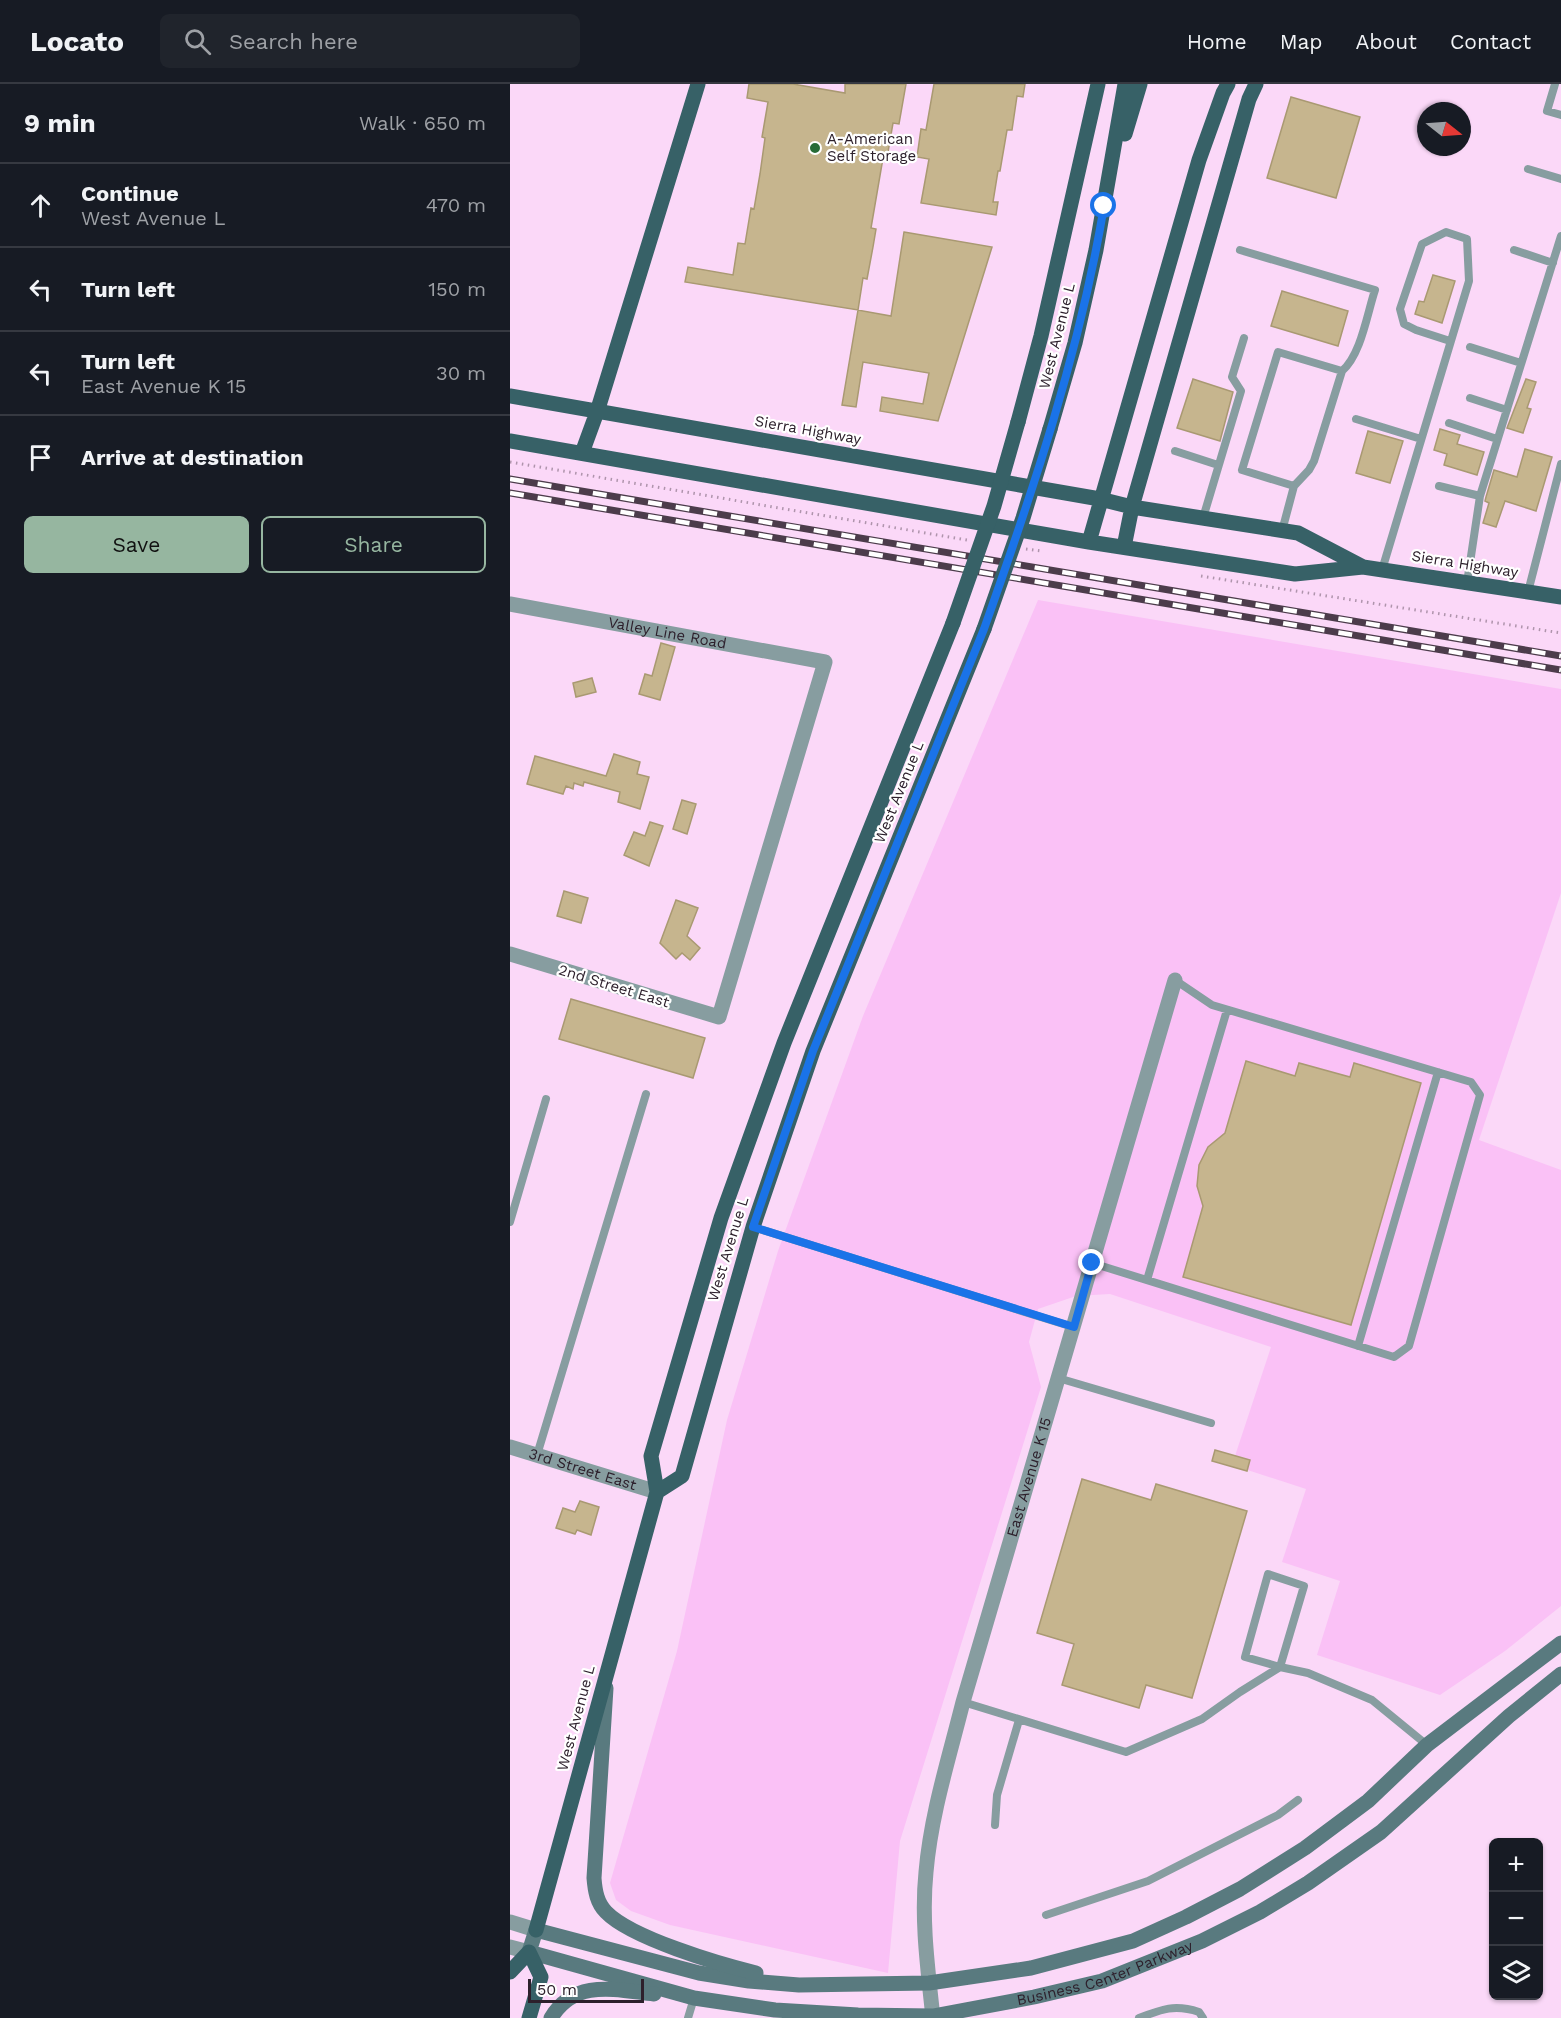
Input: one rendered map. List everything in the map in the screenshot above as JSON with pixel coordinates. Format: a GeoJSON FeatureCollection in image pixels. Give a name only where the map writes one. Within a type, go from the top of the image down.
{"type":"FeatureCollection","features":[{"type":"Feature","properties":{"kind":"main road"},"geometry":{"type":"LineString","coordinates":[[582,453],[699,84]]}},
{"type":"Feature","properties":{"kind":"main road"},"geometry":{"type":"LineString","coordinates":[[1064,237],[1087,84]]}},
{"type":"Feature","properties":{"kind":"main road","name":"West Avenue L"},"geometry":{"type":"LineString","coordinates":[[510,1972],[529,1952],[536,1930],[657,1492],[651,1456],[722,1218],[784,1042],[953,623],[994,506],[1041,336],[1098,84]]}},
{"type":"Feature","properties":{"kind":"main road","name":"West Avenue L"},"geometry":{"type":"LineString","coordinates":[[657,1492],[682,1476],[753,1227],[813,1051],[984,629],[1023,518],[1076,339],[1096,250],[1125,84]]}},
{"type":"Feature","properties":{"kind":"main road"},"geometry":{"type":"LineString","coordinates":[[1104,206],[1140,84]]}},
{"type":"Feature","properties":{"kind":"main road"},"geometry":{"type":"LineString","coordinates":[[510,441],[1089,542],[1199,160],[1228,84]]}},
{"type":"Feature","properties":{"kind":"main road"},"geometry":{"type":"LineString","coordinates":[[1124,548],[1132,507],[1249,99],[1256,84]]}},
{"type":"Feature","properties":{"kind":"main road","name":"Sierra Highway"},"geometry":{"type":"LineString","coordinates":[[510,396],[1100,499],[1132,507],[1298,533],[1363,567]]}},
{"type":"Feature","properties":{"kind":"main road","name":"Sierra Highway"},"geometry":{"type":"LineString","coordinates":[[1089,542],[1295,574],[1363,567],[1561,597]]}},
{"type":"Feature","properties":{"kind":"main road","name":"Business Center Parkway"},"geometry":{"type":"LineString","coordinates":[[536,1930],[699,1973],[749,1981],[799,1985],[929,1983],[1031,1968],[1133,1941],[1240,1889],[1305,1848],[1368,1801],[1427,1745],[1561,1643]]}},
{"type":"Feature","properties":{"kind":"main road"},"geometry":{"type":"LineString","coordinates":[[607,1674],[594,1878],[595,1892],[600,1903],[606,1912],[619,1923],[644,1935],[729,1967],[799,1985]]}},
{"type":"Feature","properties":{"kind":"main road","name":"Business Center Parkway"},"geometry":{"type":"LineString","coordinates":[[529,1952],[694,1998],[775,2010],[858,2015],[933,2017],[1102,1981],[1202,1941],[1260,1912],[1308,1883],[1381,1832],[1509,1716],[1561,1674]]}},
{"type":"Feature","properties":{"kind":"main road"},"geometry":{"type":"LineString","coordinates":[[529,1952],[541,1977],[529,2018]]}},
{"type":"Feature","properties":{"kind":"main road"},"geometry":{"type":"LineString","coordinates":[[551,2018],[568,1999],[593,1989],[694,1998]]}},
{"type":"Feature","properties":{"kind":"street","name":"Valley Line Road"},"geometry":{"type":"LineString","coordinates":[[510,604],[825,662],[719,1017]]}},
{"type":"Feature","properties":{"kind":"street","name":"2nd Street East"},"geometry":{"type":"LineString","coordinates":[[510,954],[719,1017]]}},
{"type":"Feature","properties":{"kind":"street","name":"East Avenue K 15"},"geometry":{"type":"LineString","coordinates":[[933,2017],[925,1938],[926,1872],[937,1804],[963,1702],[1175,980]]}},
{"type":"Feature","properties":{"kind":"street","name":"3rd Street East"},"geometry":{"type":"LineString","coordinates":[[510,1447],[657,1492]]}},
{"type":"Feature","properties":{"kind":"street"},"geometry":{"type":"LineString","coordinates":[[510,1922],[536,1930]]}},
{"type":"Feature","properties":{"kind":"street"},"geometry":{"type":"LineString","coordinates":[[510,1947],[529,1952]]}},
{"type":"Feature","properties":{"kind":"lane"},"geometry":{"type":"LineString","coordinates":[[1555,84],[1547,111],[1561,115]]}},
{"type":"Feature","properties":{"kind":"lane"},"geometry":{"type":"LineString","coordinates":[[1528,169],[1561,178]]}},
{"type":"Feature","properties":{"kind":"lane"},"geometry":{"type":"LineString","coordinates":[[1382,570],[1469,281],[1467,239],[1446,232],[1422,244],[1400,309],[1404,324],[1450,341]]}},
{"type":"Feature","properties":{"kind":"lane"},"geometry":{"type":"LineString","coordinates":[[1467,583],[1480,496],[1561,236]]}},
{"type":"Feature","properties":{"kind":"lane"},"geometry":{"type":"LineString","coordinates":[[1240,250],[1375,290],[1355,354],[1349,365],[1341,371],[1314,461],[1294,486],[1282,531]]}},
{"type":"Feature","properties":{"kind":"lane"},"geometry":{"type":"LineString","coordinates":[[1514,250],[1553,263]]}},
{"type":"Feature","properties":{"kind":"lane"},"geometry":{"type":"LineString","coordinates":[[1203,518],[1241,391],[1232,376],[1244,338]]}},
{"type":"Feature","properties":{"kind":"lane"},"geometry":{"type":"LineString","coordinates":[[1470,346],[1521,363]]}},
{"type":"Feature","properties":{"kind":"lane"},"geometry":{"type":"LineString","coordinates":[[1294,486],[1242,470],[1278,352],[1341,371]]}},
{"type":"Feature","properties":{"kind":"lane"},"geometry":{"type":"LineString","coordinates":[[1470,398],[1506,410]]}},
{"type":"Feature","properties":{"kind":"lane"},"geometry":{"type":"LineString","coordinates":[[1356,419],[1421,439]]}},
{"type":"Feature","properties":{"kind":"lane"},"geometry":{"type":"LineString","coordinates":[[1449,423],[1497,439]]}},
{"type":"Feature","properties":{"kind":"lane"},"geometry":{"type":"LineString","coordinates":[[1175,451],[1218,465]]}},
{"type":"Feature","properties":{"kind":"lane"},"geometry":{"type":"LineString","coordinates":[[1528,592],[1561,464]]}},
{"type":"Feature","properties":{"kind":"lane"},"geometry":{"type":"LineString","coordinates":[[1439,486],[1480,496]]}},
{"type":"Feature","properties":{"kind":"lane"},"geometry":{"type":"LineString","coordinates":[[1092,1263],[1394,1357],[1408,1346],[1480,1095],[1471,1082],[1212,1005],[1175,980]]}},
{"type":"Feature","properties":{"kind":"lane"},"geometry":{"type":"LineString","coordinates":[[1147,1280],[1227,1010]]}},
{"type":"Feature","properties":{"kind":"lane"},"geometry":{"type":"LineString","coordinates":[[1358,1346],[1438,1072]]}},
{"type":"Feature","properties":{"kind":"lane"},"geometry":{"type":"LineString","coordinates":[[537,1455],[646,1094]]}},
{"type":"Feature","properties":{"kind":"lane"},"geometry":{"type":"LineString","coordinates":[[510,1222],[546,1099]]}},
{"type":"Feature","properties":{"kind":"lane"},"geometry":{"type":"LineString","coordinates":[[753,1227],[1074,1327]]}},
{"type":"Feature","properties":{"kind":"lane"},"geometry":{"type":"LineString","coordinates":[[1058,1378],[1211,1423]]}},
{"type":"Feature","properties":{"kind":"lane"},"geometry":{"type":"LineString","coordinates":[[963,1702],[1126,1752],[1202,1719],[1280,1667],[1304,1586],[1268,1574],[1245,1657],[1280,1667],[1308,1673],[1372,1700],[1427,1745]]}},
{"type":"Feature","properties":{"kind":"lane"},"geometry":{"type":"LineString","coordinates":[[995,1825],[997,1795],[1019,1720]]}},
{"type":"Feature","properties":{"kind":"lane"},"geometry":{"type":"LineString","coordinates":[[1046,1915],[1148,1881],[1278,1815],[1298,1800]]}},
{"type":"Feature","properties":{"kind":"lane"},"geometry":{"type":"LineString","coordinates":[[688,2018],[694,1998]]}},
{"type":"Feature","properties":{"kind":"lane"},"geometry":{"type":"LineString","coordinates":[[1139,2018],[1157,2011],[1182,2006],[1199,2012],[1203,2018]]}},
{"type":"Feature","properties":{"kind":"shaded area"},"geometry":{"type":"Polygon","coordinates":[[[1038,600],[1561,689],[1561,893],[1479,1140],[1561,1170],[1561,1606],[1505,1651],[1440,1695],[1317,1655],[1340,1581],[1282,1562],[1306,1489],[1232,1465],[1271,1347],[1110,1294],[1076,1296],[1038,1309],[1029,1342],[1041,1387],[900,1841],[888,1973],[670,1925],[631,1911],[616,1900],[610,1883],[677,1651],[727,1420],[778,1251],[863,1016],[1038,600]]]}},
{"type":"Feature","properties":{"kind":"building"},"geometry":{"type":"Polygon","coordinates":[[[749,84],[793,84],[845,93],[845,84],[906,84],[899,124],[893,123],[887,158],[883,158],[871,228],[876,229],[867,279],[863,278],[858,310],[685,282],[688,267],[733,275],[738,243],[745,244],[760,174],[765,138],[762,137],[768,102],[747,98],[749,84]]]}},
{"type":"Feature","properties":{"kind":"building"},"geometry":{"type":"Polygon","coordinates":[[[934,84],[1025,84],[1023,97],[1017,96],[1012,130],[1007,130],[993,202],[998,202],[996,215],[921,203],[929,159],[917,157],[921,129],[926,130],[934,84]]]}},
{"type":"Feature","properties":{"kind":"building"},"geometry":{"type":"Polygon","coordinates":[[[1291,97],[1360,117],[1336,198],[1267,178],[1291,97]]]}},
{"type":"Feature","properties":{"kind":"building"},"geometry":{"type":"Polygon","coordinates":[[[904,232],[992,247],[938,421],[880,411],[882,397],[923,404],[929,373],[863,362],[856,407],[842,405],[858,310],[891,316],[904,232]]]}},
{"type":"Feature","properties":{"kind":"building"},"geometry":{"type":"Polygon","coordinates":[[[1433,275],[1455,281],[1442,323],[1415,314],[1419,301],[1424,302],[1433,275]]]}},
{"type":"Feature","properties":{"kind":"building"},"geometry":{"type":"Polygon","coordinates":[[[1282,291],[1348,311],[1338,346],[1271,326],[1282,291]]]}},
{"type":"Feature","properties":{"kind":"building"},"geometry":{"type":"Polygon","coordinates":[[[1193,379],[1233,392],[1220,441],[1177,428],[1193,379]]]}},
{"type":"Feature","properties":{"kind":"building"},"geometry":{"type":"Polygon","coordinates":[[[1526,379],[1536,382],[1527,408],[1531,409],[1523,433],[1507,428],[1526,379]]]}},
{"type":"Feature","properties":{"kind":"building"},"geometry":{"type":"Polygon","coordinates":[[[1440,429],[1460,435],[1457,444],[1484,452],[1477,475],[1444,465],[1447,454],[1434,450],[1440,429]]]}},
{"type":"Feature","properties":{"kind":"building"},"geometry":{"type":"Polygon","coordinates":[[[1368,431],[1403,441],[1390,483],[1356,473],[1368,431]]]}},
{"type":"Feature","properties":{"kind":"building"},"geometry":{"type":"Polygon","coordinates":[[[1525,449],[1552,457],[1536,511],[1505,501],[1496,527],[1483,523],[1489,503],[1485,501],[1494,470],[1517,477],[1525,449]]]}},
{"type":"Feature","properties":{"kind":"building"},"geometry":{"type":"Polygon","coordinates":[[[661,643],[675,647],[660,700],[639,694],[645,674],[652,676],[661,643]]]}},
{"type":"Feature","properties":{"kind":"building"},"geometry":{"type":"Polygon","coordinates":[[[592,678],[596,692],[576,697],[573,683],[592,678]]]}},
{"type":"Feature","properties":{"kind":"building"},"geometry":{"type":"Polygon","coordinates":[[[614,754],[640,762],[637,774],[649,777],[640,809],[618,802],[620,792],[584,782],[583,786],[574,783],[573,789],[566,786],[563,794],[527,784],[535,756],[606,776],[614,754]]]}},
{"type":"Feature","properties":{"kind":"building"},"geometry":{"type":"Polygon","coordinates":[[[682,800],[696,804],[687,834],[673,829],[682,800]]]}},
{"type":"Feature","properties":{"kind":"building"},"geometry":{"type":"Polygon","coordinates":[[[650,822],[663,826],[649,866],[624,855],[634,832],[645,836],[650,822]]]}},
{"type":"Feature","properties":{"kind":"building"},"geometry":{"type":"Polygon","coordinates":[[[564,891],[588,898],[581,923],[557,916],[564,891]]]}},
{"type":"Feature","properties":{"kind":"building"},"geometry":{"type":"Polygon","coordinates":[[[676,900],[698,908],[687,936],[700,948],[690,960],[682,953],[676,959],[660,943],[676,900]]]}},
{"type":"Feature","properties":{"kind":"building"},"geometry":{"type":"Polygon","coordinates":[[[571,999],[705,1038],[693,1078],[559,1039],[571,999]]]}},
{"type":"Feature","properties":{"kind":"building"},"geometry":{"type":"Polygon","coordinates":[[[1246,1061],[1295,1076],[1299,1063],[1350,1077],[1354,1063],[1421,1083],[1351,1325],[1183,1277],[1203,1206],[1197,1186],[1199,1165],[1208,1147],[1225,1133],[1246,1061]]]}},
{"type":"Feature","properties":{"kind":"building"},"geometry":{"type":"Polygon","coordinates":[[[1215,1450],[1250,1460],[1247,1471],[1212,1461],[1215,1450]]]}},
{"type":"Feature","properties":{"kind":"building"},"geometry":{"type":"Polygon","coordinates":[[[1082,1479],[1151,1500],[1156,1484],[1247,1511],[1192,1698],[1146,1685],[1139,1708],[1062,1685],[1074,1644],[1037,1633],[1082,1479]]]}},
{"type":"Feature","properties":{"kind":"building"},"geometry":{"type":"Polygon","coordinates":[[[580,1501],[599,1507],[591,1535],[577,1530],[575,1534],[556,1528],[563,1508],[575,1512],[580,1501]]]}},
{"type":"Feature","properties":{"kind":"railway"},"geometry":{"type":"LineString","coordinates":[[510,479],[1561,656]]}},
{"type":"Feature","properties":{"kind":"railway"},"geometry":{"type":"LineString","coordinates":[[510,493],[1561,670]]}},
{"type":"Feature","properties":{"kind":"place","name":"A-American Self Storage"},"geometry":{"type":"Point","coordinates":[815,148]}},
{"type":"Feature","properties":{"kind":"route"},"geometry":{"type":"LineString","coordinates":[[1092,1263],[1074,1327],[753,1227],[813,1051],[998,591],[1023,518],[1075,343],[1104,206]]}}]}
